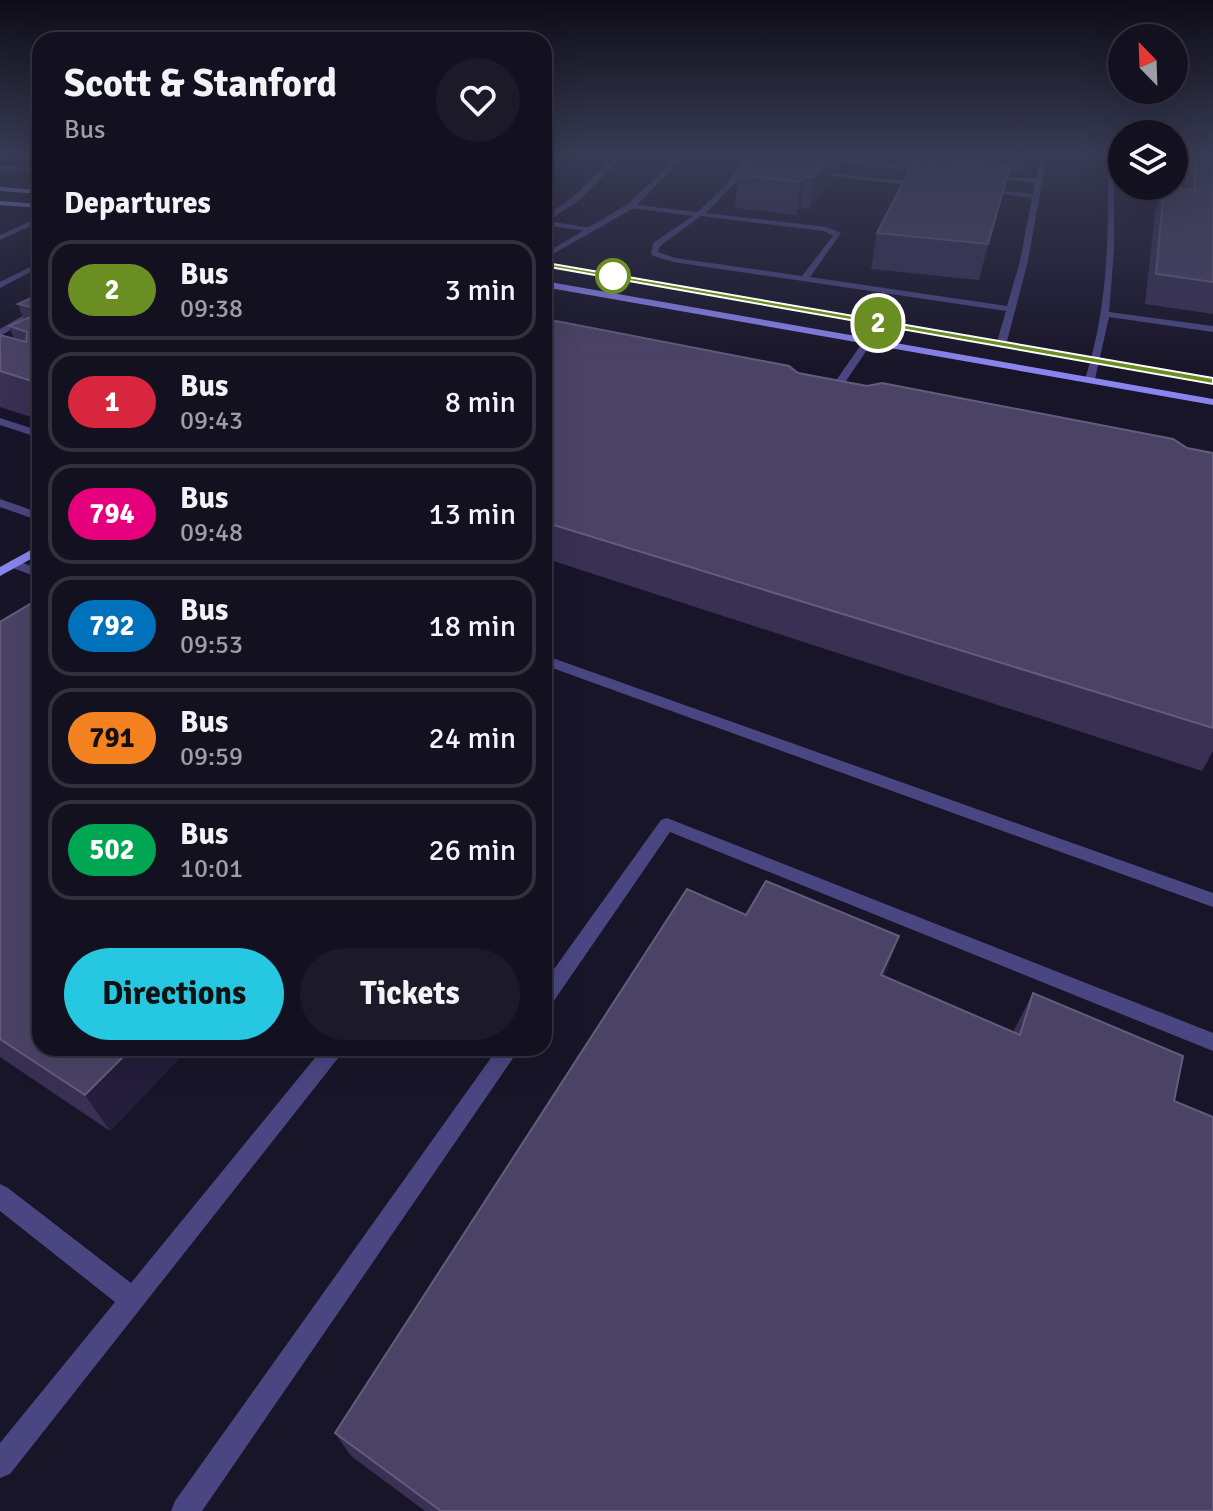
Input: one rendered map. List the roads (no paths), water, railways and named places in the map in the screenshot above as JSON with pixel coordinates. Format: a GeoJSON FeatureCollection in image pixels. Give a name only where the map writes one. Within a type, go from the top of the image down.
{"type":"FeatureCollection","features":[{"type":"Feature","properties":{"kind":"main road"},"geometry":{"type":"LineString","coordinates":[[552,265],[1213,381]]}},
{"type":"Feature","properties":{"kind":"main road"},"geometry":{"type":"LineString","coordinates":[[552,285],[1213,402]]}},
{"type":"Feature","properties":{"kind":"main road"},"geometry":{"type":"LineString","coordinates":[[0,572],[32,554]]}},
{"type":"Feature","properties":{"kind":"street"},"geometry":{"type":"LineString","coordinates":[[0,238],[28,225]]}},
{"type":"Feature","properties":{"kind":"street"},"geometry":{"type":"LineString","coordinates":[[558,225],[590,230]]}},
{"type":"Feature","properties":{"kind":"street"},"geometry":{"type":"LineString","coordinates":[[552,252],[599,225]]}},
{"type":"Feature","properties":{"kind":"street"},"geometry":{"type":"LineString","coordinates":[[686,225],[656,245],[654,253],[673,260],[1011,309]]}},
{"type":"Feature","properties":{"kind":"street"},"geometry":{"type":"LineString","coordinates":[[794,225],[826,229],[838,235],[804,279]]}},
{"type":"Feature","properties":{"kind":"street"},"geometry":{"type":"LineString","coordinates":[[1001,345],[1030,225]]}},
{"type":"Feature","properties":{"kind":"street"},"geometry":{"type":"LineString","coordinates":[[1090,379],[1097,361],[1104,314],[1111,225]]}},
{"type":"Feature","properties":{"kind":"street"},"geometry":{"type":"LineString","coordinates":[[0,285],[32,268]]}},
{"type":"Feature","properties":{"kind":"street"},"geometry":{"type":"LineString","coordinates":[[0,333],[32,314]]}},
{"type":"Feature","properties":{"kind":"street"},"geometry":{"type":"LineString","coordinates":[[1104,314],[1213,329]]}},
{"type":"Feature","properties":{"kind":"street"},"geometry":{"type":"LineString","coordinates":[[840,382],[868,341]]}},
{"type":"Feature","properties":{"kind":"street"},"geometry":{"type":"LineString","coordinates":[[825,380],[855,385]]}},
{"type":"Feature","properties":{"kind":"street"},"geometry":{"type":"LineString","coordinates":[[0,421],[32,432]]}},
{"type":"Feature","properties":{"kind":"street"},"geometry":{"type":"LineString","coordinates":[[0,503],[32,514]]}},
{"type":"Feature","properties":{"kind":"street"},"geometry":{"type":"LineString","coordinates":[[15,564],[32,571]]}},
{"type":"Feature","properties":{"kind":"street"},"geometry":{"type":"LineString","coordinates":[[552,663],[1213,900]]}},
{"type":"Feature","properties":{"kind":"street"},"geometry":{"type":"LineString","coordinates":[[552,988],[667,824],[1213,1042]]}},
{"type":"Feature","properties":{"kind":"street"},"geometry":{"type":"LineString","coordinates":[[0,1464],[330,1056]]}},
{"type":"Feature","properties":{"kind":"street"},"geometry":{"type":"LineString","coordinates":[[185,1511],[504,1056]]}},
{"type":"Feature","properties":{"kind":"street"},"geometry":{"type":"LineString","coordinates":[[0,1196],[133,1300]]}}]}
